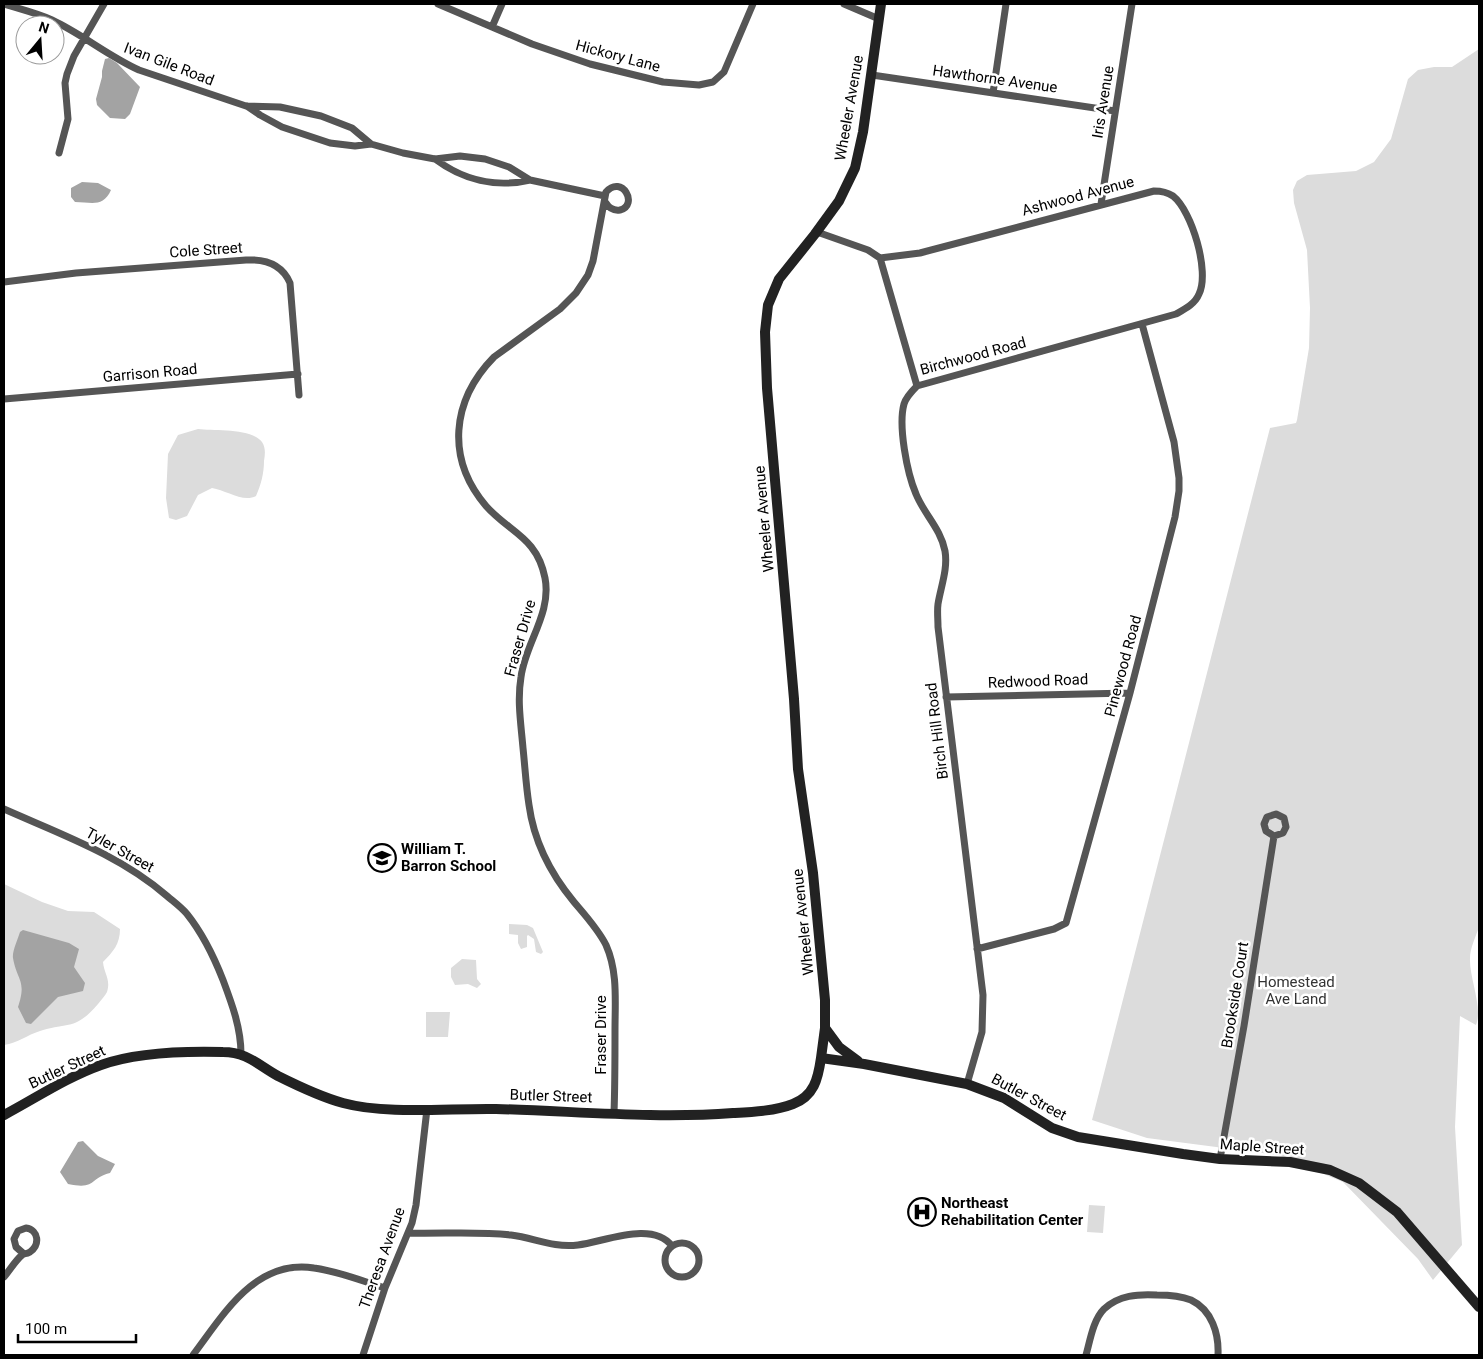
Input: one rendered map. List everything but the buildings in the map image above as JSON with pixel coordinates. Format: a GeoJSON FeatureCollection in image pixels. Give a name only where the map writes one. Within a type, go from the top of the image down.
{"type":"FeatureCollection","features":[{"type":"Feature","properties":{"kind":"street","name":"Ivan Gile Road"},"geometry":{"type":"LineString","coordinates":[[4,4],[50,19],[122,62],[139,70],[246,106],[278,125],[314,139],[346,146],[371,144],[403,153],[435,158],[460,156],[485,158],[509,167],[530,180],[605,199]]}},
{"type":"Feature","properties":{"kind":"street"},"geometry":{"type":"LineString","coordinates":[[59,153],[68,119],[66,74],[69,65],[104,4]]}},
{"type":"Feature","properties":{"kind":"street","name":"Hickory Lane"},"geometry":{"type":"LineString","coordinates":[[438,4],[532,44],[590,64],[663,82],[699,85],[713,82],[724,72],[753,4]]}},
{"type":"Feature","properties":{"kind":"street"},"geometry":{"type":"LineString","coordinates":[[492,27],[502,4]]}},
{"type":"Feature","properties":{"kind":"street"},"geometry":{"type":"LineString","coordinates":[[844,4],[879,20]]}},
{"type":"Feature","properties":{"kind":"street","name":"Wheeler Avenue"},"geometry":{"type":"LineString","coordinates":[[821,1058],[825,1028],[825,1000],[814,873],[798,769],[794,699],[767,388],[765,342],[767,314],[774,288],[784,271],[817,232],[839,201],[855,168],[863,132],[881,4]]}},
{"type":"Feature","properties":{"kind":"street"},"geometry":{"type":"LineString","coordinates":[[992,93],[1006,4]]}},
{"type":"Feature","properties":{"kind":"street","name":"Iris Avenue"},"geometry":{"type":"LineString","coordinates":[[1101,204],[1132,4]]}},
{"type":"Feature","properties":{"kind":"street","name":"Hawthorne Avenue"},"geometry":{"type":"LineString","coordinates":[[872,75],[1115,111]]}},
{"type":"Feature","properties":{"kind":"street","name":"Ivan Gile Road"},"geometry":{"type":"LineString","coordinates":[[246,106],[280,107],[321,116],[352,128],[371,144]]}},
{"type":"Feature","properties":{"kind":"street","name":"Ivan Gile Road"},"geometry":{"type":"LineString","coordinates":[[435,158],[456,172],[480,181],[505,183],[530,180]]}},
{"type":"Feature","properties":{"kind":"street","name":"Ashwood Avenue"},"geometry":{"type":"LineString","coordinates":[[880,258],[932,250],[1101,204],[1154,191],[1163,191],[1172,195],[1178,201],[1193,229],[1198,247],[1203,281],[1196,299]]}},
{"type":"Feature","properties":{"kind":"street","name":"Fraser Drive"},"geometry":{"type":"LineString","coordinates":[[605,199],[594,262],[583,283],[570,300],[494,357],[485,366],[466,397],[460,415],[458,433],[461,460],[470,484],[487,507],[529,544],[539,559],[545,578],[545,605],[521,674],[520,683],[519,711],[529,803],[536,839],[544,856],[563,887],[599,933],[612,961],[616,985],[614,1113]]}},
{"type":"Feature","properties":{"kind":"street"},"geometry":{"type":"LineString","coordinates":[[817,232],[868,250],[880,258]]}},
{"type":"Feature","properties":{"kind":"street","name":"Birchwood Road"},"geometry":{"type":"LineString","coordinates":[[880,258],[917,386],[1176,314],[1192,304],[1196,299]]}},
{"type":"Feature","properties":{"kind":"street","name":"Cole Street"},"geometry":{"type":"LineString","coordinates":[[4,282],[76,273],[254,260],[269,262],[282,270],[290,283],[300,395]]}},
{"type":"Feature","properties":{"kind":"street","name":"Pinewood Road"},"geometry":{"type":"LineString","coordinates":[[977,949],[1054,929],[1066,922],[1130,692],[1172,531],[1179,491],[1174,442],[1142,324]]}},
{"type":"Feature","properties":{"kind":"street","name":"Garrison Road"},"geometry":{"type":"LineString","coordinates":[[4,399],[298,374]]}},
{"type":"Feature","properties":{"kind":"street","name":"Birch Hill Road"},"geometry":{"type":"LineString","coordinates":[[917,386],[904,403],[902,418],[906,462],[916,495],[940,535],[945,553],[945,571],[938,604],[938,615],[946,697],[983,995],[984,1023],[978,1051],[967,1084]]}},
{"type":"Feature","properties":{"kind":"street","name":"Redwood Road"},"geometry":{"type":"LineString","coordinates":[[946,697],[1130,692]]}},
{"type":"Feature","properties":{"kind":"street","name":"Tyler Street"},"geometry":{"type":"LineString","coordinates":[[4,808],[127,866],[186,912],[205,941],[223,980],[237,1022],[241,1041],[241,1054]]}},
{"type":"Feature","properties":{"kind":"street","name":"Brookside Court"},"geometry":{"type":"LineString","coordinates":[[1220,1159],[1244,1026],[1274,836]]}},
{"type":"Feature","properties":{"kind":"street"},"geometry":{"type":"LineString","coordinates":[[825,1028],[839,1047],[851,1057],[864,1064]]}},
{"type":"Feature","properties":{"kind":"street","name":"Butler Street"},"geometry":{"type":"LineString","coordinates":[[4,1115],[81,1074],[118,1060],[141,1056],[198,1052],[241,1054],[280,1077],[343,1103],[370,1107],[614,1113],[721,1114],[786,1107],[809,1094],[816,1082],[821,1058],[864,1064],[967,1084],[1004,1098],[1052,1128],[1078,1137]]}},
{"type":"Feature","properties":{"kind":"street","name":"Theresa Avenue"},"geometry":{"type":"LineString","coordinates":[[363,1355],[384,1288],[408,1234],[416,1205],[427,1109]]}},
{"type":"Feature","properties":{"kind":"street","name":"Maple Street"},"geometry":{"type":"LineString","coordinates":[[1078,1137],[1148,1150],[1220,1159],[1303,1164],[1330,1170],[1358,1183],[1397,1212],[1479,1307]]}},
{"type":"Feature","properties":{"kind":"street"},"geometry":{"type":"LineString","coordinates":[[408,1234],[503,1234],[522,1237],[549,1245],[567,1246],[587,1244],[618,1236],[646,1234],[664,1238],[672,1246]]}},
{"type":"Feature","properties":{"kind":"street"},"geometry":{"type":"LineString","coordinates":[[682,1243],[688,1244],[696,1251],[699,1262],[695,1272],[681,1278],[668,1272],[665,1258],[668,1249],[672,1246],[682,1243]]}},
{"type":"Feature","properties":{"kind":"street"},"geometry":{"type":"LineString","coordinates":[[4,1277],[24,1254]]}},
{"type":"Feature","properties":{"kind":"street"},"geometry":{"type":"LineString","coordinates":[[193,1355],[241,1294],[254,1282],[271,1273],[288,1268],[316,1268],[333,1271],[384,1288]]}},
{"type":"Feature","properties":{"kind":"street"},"geometry":{"type":"LineString","coordinates":[[1086,1355],[1097,1320],[1103,1310],[1122,1298],[1146,1294],[1185,1298],[1193,1301],[1212,1321],[1218,1339],[1218,1355]]}},
{"type":"Feature","properties":{"kind":"green space","name":"Homestead Ave Land"},"geometry":{"type":"Polygon","coordinates":[[[1479,49],[1479,927],[1470,954],[1478,1018],[1476,1025],[1460,1016],[1455,1127],[1462,1245],[1433,1280],[1418,1259],[1343,1182],[1278,1155],[1147,1138],[1092,1120],[1270,428],[1296,423],[1297,420],[1309,348],[1310,308],[1307,250],[1294,203],[1293,190],[1297,181],[1307,175],[1356,171],[1374,162],[1391,139],[1408,79],[1418,70],[1434,67],[1452,67],[1479,49]]]}},
{"type":"Feature","properties":{"kind":"green space"},"geometry":{"type":"Polygon","coordinates":[[[198,429],[242,432],[257,438],[262,442],[265,449],[262,479],[256,496],[251,498],[240,497],[212,488],[198,495],[187,516],[176,520],[169,518],[166,498],[168,454],[178,435],[198,429]]]}},
{"type":"Feature","properties":{"kind":"green space"},"geometry":{"type":"Polygon","coordinates":[[[4,884],[42,902],[68,911],[94,912],[120,929],[119,939],[115,947],[103,962],[108,980],[107,992],[90,1013],[77,1022],[40,1031],[14,1043],[4,1045],[4,884]]]}},
{"type":"Feature","properties":{"kind":"green space"},"geometry":{"type":"Polygon","coordinates":[[[509,924],[527,925],[533,928],[543,952],[541,954],[536,952],[534,939],[528,935],[527,947],[521,949],[518,943],[518,935],[509,934],[509,924]]]}},
{"type":"Feature","properties":{"kind":"green space"},"geometry":{"type":"Polygon","coordinates":[[[462,959],[476,960],[477,979],[481,984],[477,988],[468,984],[455,985],[451,977],[451,968],[462,959]]]}},
{"type":"Feature","properties":{"kind":"green space"},"geometry":{"type":"Polygon","coordinates":[[[426,1012],[450,1012],[448,1037],[426,1037],[426,1012]]]}},
{"type":"Feature","properties":{"kind":"green space"},"geometry":{"type":"Polygon","coordinates":[[[1089,1205],[1105,1206],[1103,1233],[1087,1232],[1089,1205]]]}},
{"type":"Feature","properties":{"kind":"shaded area"},"geometry":{"type":"Polygon","coordinates":[[[109,58],[117,63],[140,87],[130,114],[125,119],[110,118],[97,105],[96,99],[105,59],[109,58]]]}},
{"type":"Feature","properties":{"kind":"shaded area"},"geometry":{"type":"Polygon","coordinates":[[[82,182],[98,183],[111,190],[108,196],[100,202],[75,202],[71,197],[71,188],[82,182]]]}},
{"type":"Feature","properties":{"kind":"shaded area"},"geometry":{"type":"Polygon","coordinates":[[[23,930],[69,943],[79,949],[74,967],[85,983],[83,991],[58,997],[31,1024],[26,1023],[18,1007],[22,991],[13,958],[20,932],[23,930]]]}},
{"type":"Feature","properties":{"kind":"shaded area"},"geometry":{"type":"Polygon","coordinates":[[[83,1141],[98,1156],[115,1164],[110,1173],[84,1186],[68,1184],[60,1172],[78,1142],[83,1141]]]}},
{"type":"Feature","properties":{"kind":"place","name":"William T. Barron School"},"geometry":{"type":"Point","coordinates":[382,858]}},
{"type":"Feature","properties":{"kind":"place","name":"Northeast Rehabilitation Center"},"geometry":{"type":"Point","coordinates":[922,1212]}}]}
